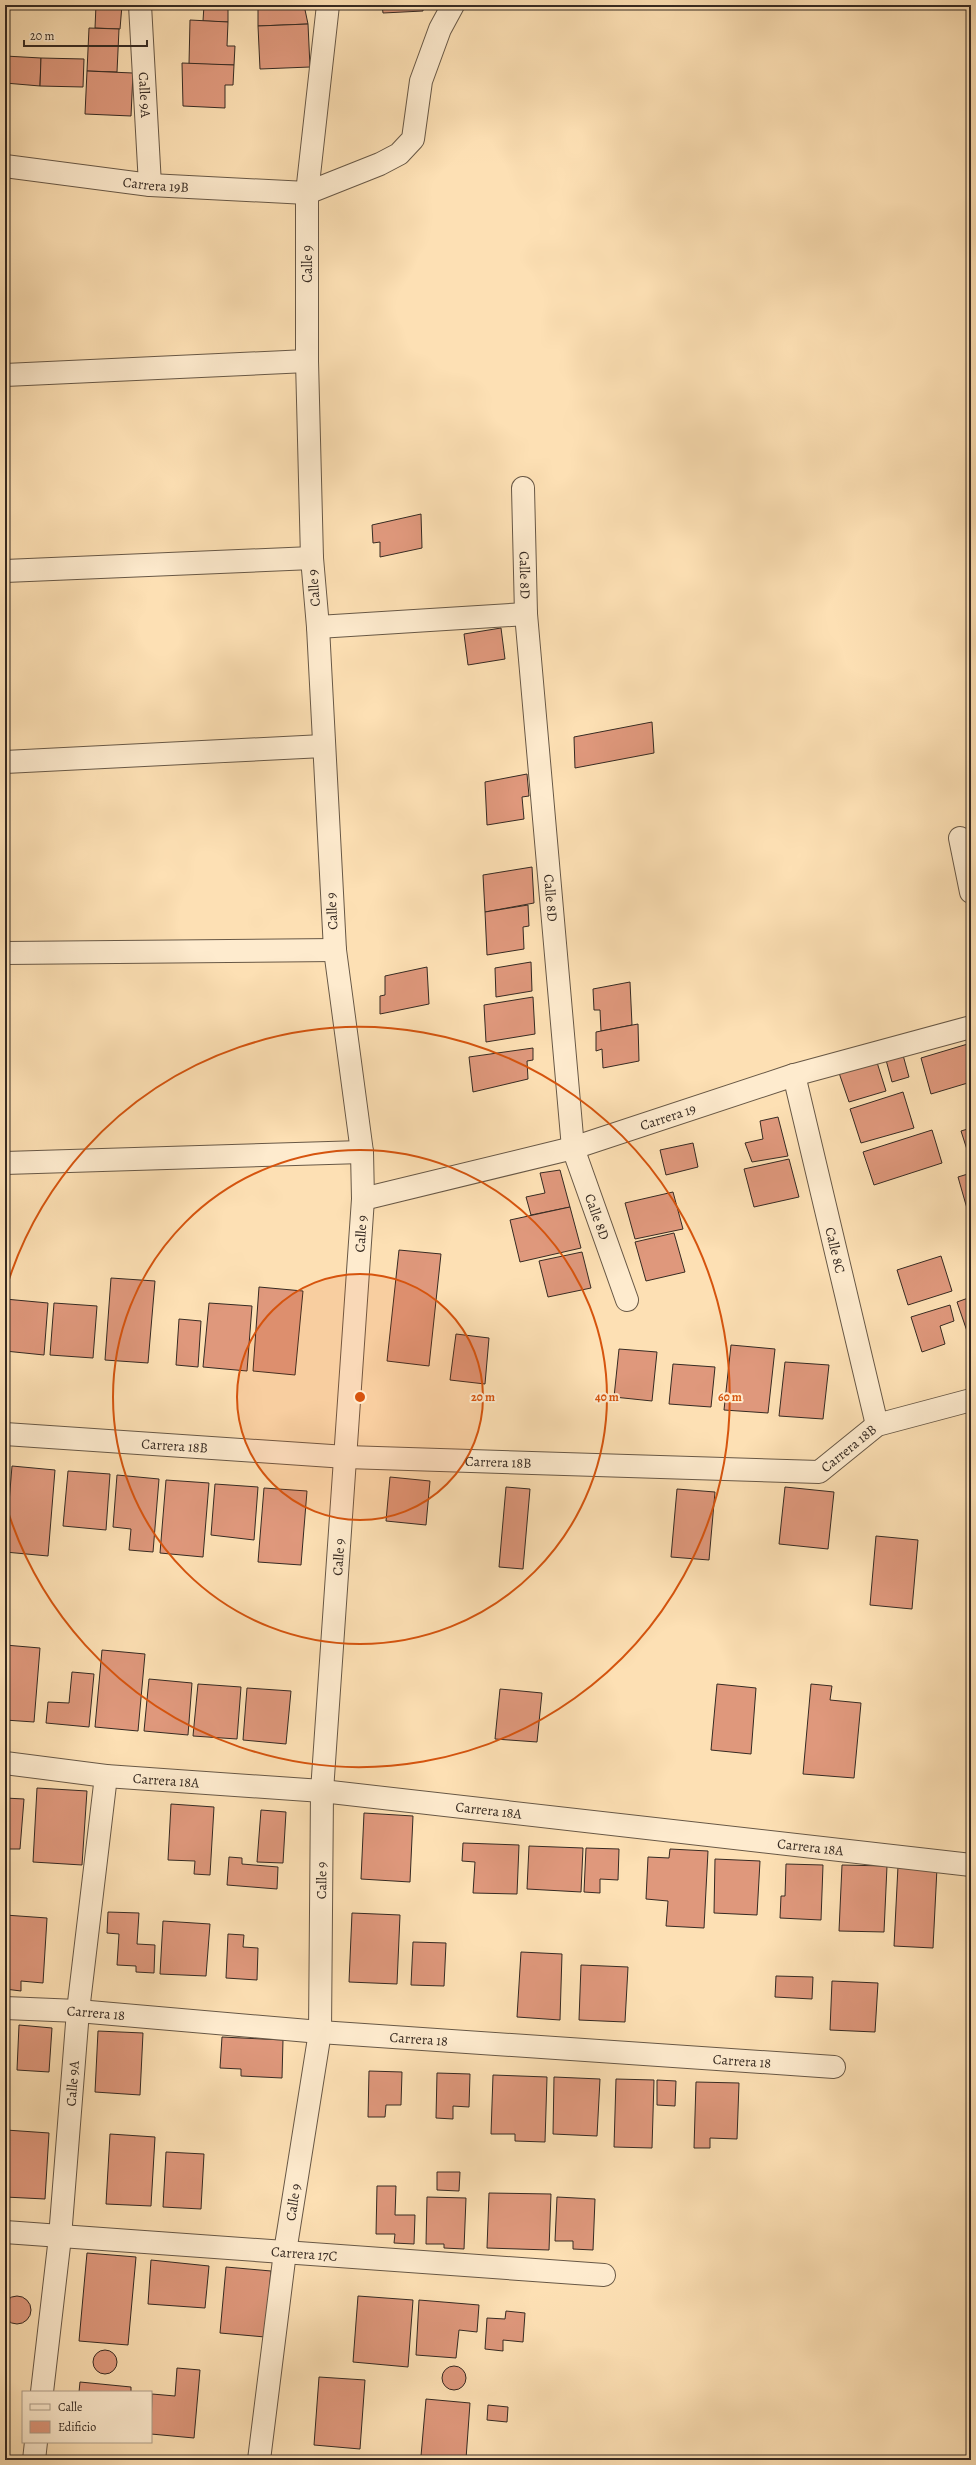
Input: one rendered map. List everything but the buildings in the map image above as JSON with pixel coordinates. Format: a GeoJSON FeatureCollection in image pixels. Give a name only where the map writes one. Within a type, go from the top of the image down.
{"type":"FeatureCollection","features":[{"type":"Feature","properties":{"kind":"street","name":"Calle 9A"},"geometry":{"type":"LineString","coordinates":[[140,5],[150,185]]}},
{"type":"Feature","properties":{"kind":"street","name":"Calle 9"},"geometry":{"type":"LineString","coordinates":[[259,2460],[285,2252],[320,2032],[322,1791],[363,1199],[362,1152],[335,950],[322,746],[318,627],[312,558],[307,361],[307,193],[328,5]]}},
{"type":"Feature","properties":{"kind":"street"},"geometry":{"type":"LineString","coordinates":[[307,193],[380,164],[399,154],[413,139],[421,81],[440,29],[453,5]]}},
{"type":"Feature","properties":{"kind":"street","name":"Carrera 19B"},"geometry":{"type":"LineString","coordinates":[[5,166],[150,185],[307,193]]}},
{"type":"Feature","properties":{"kind":"street"},"geometry":{"type":"LineString","coordinates":[[5,375],[307,361]]}},
{"type":"Feature","properties":{"kind":"street","name":"Calle 8D"},"geometry":{"type":"LineString","coordinates":[[523,488],[526,614],[573,1148],[627,1300]]}},
{"type":"Feature","properties":{"kind":"street"},"geometry":{"type":"LineString","coordinates":[[5,571],[312,558]]}},
{"type":"Feature","properties":{"kind":"street"},"geometry":{"type":"LineString","coordinates":[[318,627],[526,614]]}},
{"type":"Feature","properties":{"kind":"street"},"geometry":{"type":"LineString","coordinates":[[5,762],[322,746]]}},
{"type":"Feature","properties":{"kind":"street"},"geometry":{"type":"LineString","coordinates":[[960,838],[971,892]]}},
{"type":"Feature","properties":{"kind":"street"},"geometry":{"type":"LineString","coordinates":[[5,953],[335,950]]}},
{"type":"Feature","properties":{"kind":"street","name":"Carrera 19"},"geometry":{"type":"LineString","coordinates":[[363,1199],[573,1148],[794,1075],[971,1027]]}},
{"type":"Feature","properties":{"kind":"street","name":"Calle 8C"},"geometry":{"type":"LineString","coordinates":[[794,1075],[877,1425]]}},
{"type":"Feature","properties":{"kind":"street"},"geometry":{"type":"LineString","coordinates":[[5,1163],[362,1152]]}},
{"type":"Feature","properties":{"kind":"street","name":"Carrera 18B"},"geometry":{"type":"LineString","coordinates":[[5,1434],[346,1457],[819,1472],[877,1425],[971,1400]]}},
{"type":"Feature","properties":{"kind":"street","name":"Carrera 18A"},"geometry":{"type":"LineString","coordinates":[[5,1763],[106,1776],[322,1791],[971,1865]]}},
{"type":"Feature","properties":{"kind":"street","name":"Calle 9A"},"geometry":{"type":"LineString","coordinates":[[42,2391],[60,2237],[78,2011],[106,1776]]}},
{"type":"Feature","properties":{"kind":"street","name":"Carrera 18"},"geometry":{"type":"LineString","coordinates":[[5,2008],[78,2011],[320,2032],[834,2066]]}},
{"type":"Feature","properties":{"kind":"street","name":"Carrera 17C"},"geometry":{"type":"LineString","coordinates":[[5,2232],[604,2275]]}},
{"type":"Feature","properties":{"kind":"street"},"geometry":{"type":"LineString","coordinates":[[34,2460],[36,2443]]}}]}
